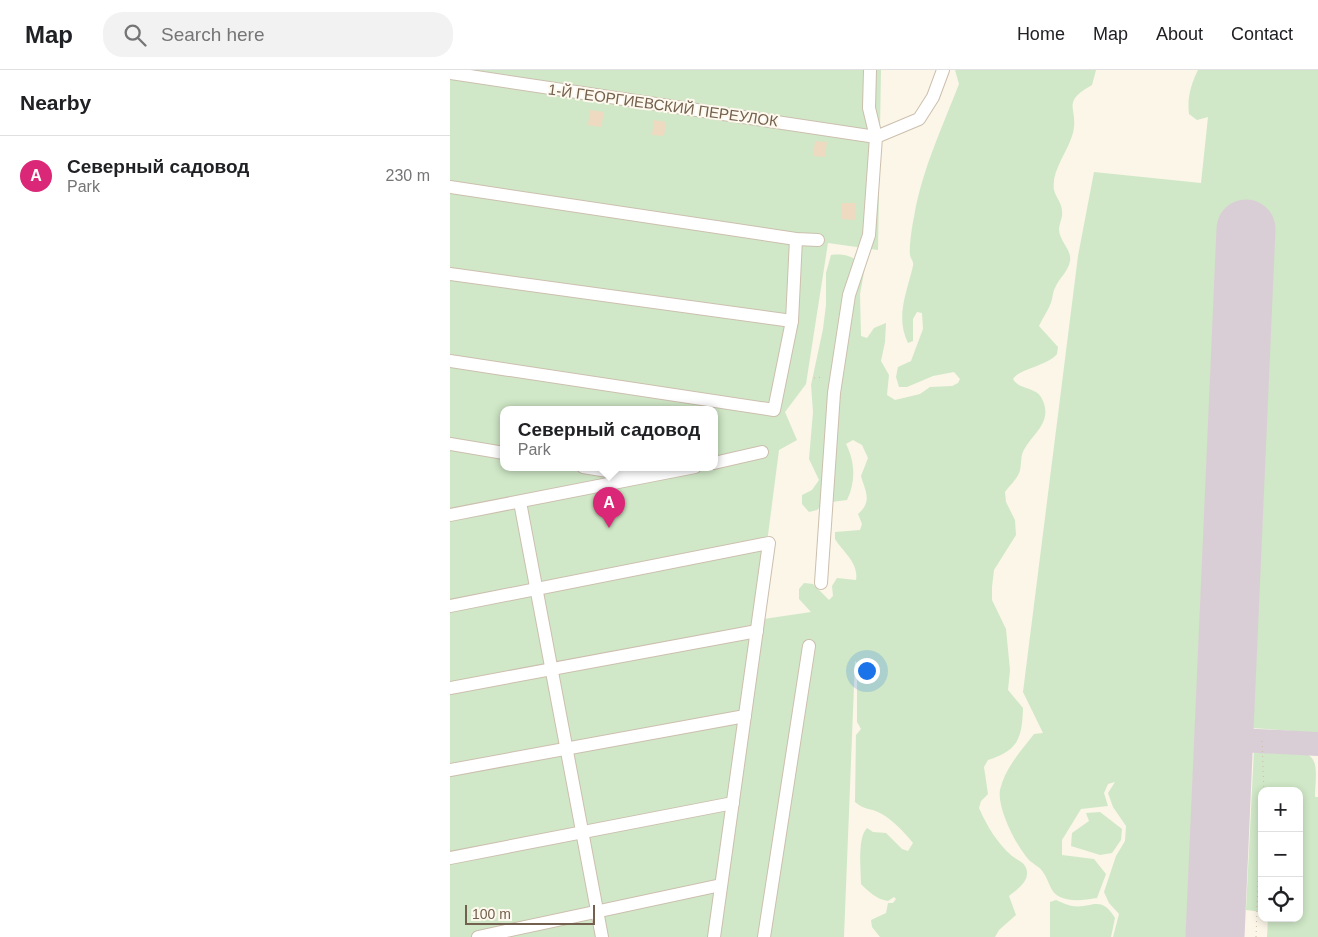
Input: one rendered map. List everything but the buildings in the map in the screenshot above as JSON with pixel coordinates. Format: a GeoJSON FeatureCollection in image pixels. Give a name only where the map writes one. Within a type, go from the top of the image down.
{"type":"FeatureCollection","features":[{"type":"Feature","properties":{"kind":"street"},"geometry":{"type":"LineString","coordinates":[[821,583],[834,393],[849,295],[869,235],[876,137],[869,108],[870,70]]}},
{"type":"Feature","properties":{"kind":"street"},"geometry":{"type":"LineString","coordinates":[[876,137],[919,119],[933,97],[943,70]]}},
{"type":"Feature","properties":{"kind":"street","name":"1-Й ГЕОРГИЕВСКИЙ ПЕРЕУЛОК"},"geometry":{"type":"LineString","coordinates":[[450,73],[876,137]]}},
{"type":"Feature","properties":{"kind":"street"},"geometry":{"type":"LineString","coordinates":[[450,187],[796,239],[818,240]]}},
{"type":"Feature","properties":{"kind":"street"},"geometry":{"type":"LineString","coordinates":[[450,361],[774,410],[792,321],[796,239]]}},
{"type":"Feature","properties":{"kind":"street"},"geometry":{"type":"LineString","coordinates":[[450,274],[792,321]]}},
{"type":"Feature","properties":{"kind":"street"},"geometry":{"type":"LineString","coordinates":[[450,444],[500,453]]}},
{"type":"Feature","properties":{"kind":"street"},"geometry":{"type":"LineString","coordinates":[[718,461],[762,452]]}},
{"type":"Feature","properties":{"kind":"street"},"geometry":{"type":"LineString","coordinates":[[606,471],[647,478]]}},
{"type":"Feature","properties":{"kind":"street"},"geometry":{"type":"LineString","coordinates":[[450,515],[678,471]]}},
{"type":"Feature","properties":{"kind":"street"},"geometry":{"type":"LineString","coordinates":[[520,502],[602,937]]}},
{"type":"Feature","properties":{"kind":"street"},"geometry":{"type":"LineString","coordinates":[[450,606],[769,543],[714,937]]}},
{"type":"Feature","properties":{"kind":"street"},"geometry":{"type":"LineString","coordinates":[[450,688],[757,631]]}},
{"type":"Feature","properties":{"kind":"street"},"geometry":{"type":"LineString","coordinates":[[764,937],[809,646]]}},
{"type":"Feature","properties":{"kind":"street"},"geometry":{"type":"LineString","coordinates":[[450,770],[745,716]]}},
{"type":"Feature","properties":{"kind":"street"},"geometry":{"type":"LineString","coordinates":[[450,858],[733,803]]}},
{"type":"Feature","properties":{"kind":"street"},"geometry":{"type":"LineString","coordinates":[[478,937],[721,885]]}},
{"type":"Feature","properties":{"kind":"path"},"geometry":{"type":"LineString","coordinates":[[1262,741],[1264,787]]}},
{"type":"Feature","properties":{"kind":"path"},"geometry":{"type":"LineString","coordinates":[[1256,937],[1258,877]]}},
{"type":"Feature","properties":{"kind":"green space"},"geometry":{"type":"Polygon","coordinates":[[[450,70],[881,70],[878,250],[828,243],[806,384],[785,412],[797,440],[779,450],[757,620],[811,612],[799,599],[799,589],[804,583],[813,584],[829,600],[833,596],[832,586],[837,578],[856,580],[853,563],[835,539],[835,532],[860,530],[862,524],[858,514],[865,505],[867,496],[861,476],[868,458],[862,445],[853,440],[846,444],[853,464],[852,486],[847,500],[824,503],[817,510],[809,512],[802,504],[802,495],[812,490],[819,480],[809,459],[813,412],[811,385],[823,329],[826,305],[826,273],[831,255],[850,256],[865,267],[860,294],[861,336],[867,338],[874,328],[886,323],[881,361],[889,375],[887,395],[895,400],[920,394],[930,387],[952,386],[958,383],[960,379],[954,372],[933,376],[907,387],[899,387],[896,377],[898,367],[911,361],[923,329],[922,313],[917,312],[913,319],[913,341],[908,343],[902,324],[902,314],[913,264],[910,255],[911,236],[927,166],[959,84],[955,70],[1096,70],[1092,85],[1076,97],[1073,102],[1074,127],[1072,136],[1057,169],[1054,183],[1054,190],[1062,208],[1059,230],[1069,253],[1070,261],[1054,289],[1050,306],[1039,326],[1058,347],[1057,354],[1047,362],[1021,373],[1013,379],[1019,385],[1035,392],[1041,397],[1045,412],[1042,425],[1023,451],[1018,476],[1005,492],[1006,502],[1015,520],[1016,535],[994,570],[992,587],[992,600],[1006,629],[1010,670],[1008,690],[1023,708],[1021,728],[1016,742],[1006,752],[988,760],[984,767],[988,794],[981,801],[979,808],[997,840],[1026,869],[1026,880],[1009,896],[1016,915],[999,930],[995,937],[880,937],[872,927],[871,920],[886,913],[888,903],[893,903],[896,899],[894,897],[888,901],[880,899],[861,884],[860,854],[864,833],[867,828],[873,832],[886,833],[902,849],[908,851],[913,843],[889,819],[855,802],[856,735],[861,729],[857,722],[857,663],[855,661],[844,937],[450,937],[450,70]]]}},
{"type":"Feature","properties":{"kind":"green space"},"geometry":{"type":"Polygon","coordinates":[[[1198,70],[1318,70],[1318,733],[1253,728],[1269,227],[1223,224],[1186,937],[1113,937],[1119,914],[1109,903],[1104,892],[1116,856],[1125,841],[1126,826],[1113,807],[1108,793],[1115,782],[1108,784],[1104,793],[1108,806],[1081,809],[1062,840],[1062,855],[1094,859],[1106,874],[1097,898],[1083,900],[1069,900],[1057,895],[1042,870],[1024,854],[1004,816],[1001,807],[1000,790],[1006,774],[1019,753],[1034,734],[1043,733],[1023,692],[1078,256],[1094,172],[1201,183],[1208,117],[1197,120],[1189,114],[1190,91],[1198,70]]]}},
{"type":"Feature","properties":{"kind":"green space"},"geometry":{"type":"Polygon","coordinates":[[[1254,749],[1299,751],[1312,758],[1315,765],[1315,797],[1318,797],[1318,937],[1267,937],[1268,922],[1303,922],[1303,787],[1258,787],[1258,912],[1246,910],[1254,749]]]}},
{"type":"Feature","properties":{"kind":"green space"},"geometry":{"type":"Polygon","coordinates":[[[1100,812],[1122,829],[1121,840],[1112,853],[1100,855],[1071,846],[1072,833],[1089,821],[1086,813],[1100,812]]]}},
{"type":"Feature","properties":{"kind":"green space"},"geometry":{"type":"Polygon","coordinates":[[[1056,900],[1072,906],[1100,904],[1105,906],[1115,918],[1111,937],[1050,937],[1050,902],[1056,900]]]}},
{"type":"Feature","properties":{"kind":"taxiway"},"geometry":{"type":"LineString","coordinates":[[1225,721],[1229,734],[1240,740],[1318,744]]}},
{"type":"Feature","properties":{"kind":"taxiway"},"geometry":{"type":"LineString","coordinates":[[1223,760],[1232,744],[1240,740]]}},
{"type":"Feature","properties":{"kind":"runway"},"geometry":{"type":"LineString","coordinates":[[1215,937],[1246,229]]}},
{"type":"Feature","properties":{"kind":"place","name":"Северный садовод"},"geometry":{"type":"Point","coordinates":[609,528]}}]}
